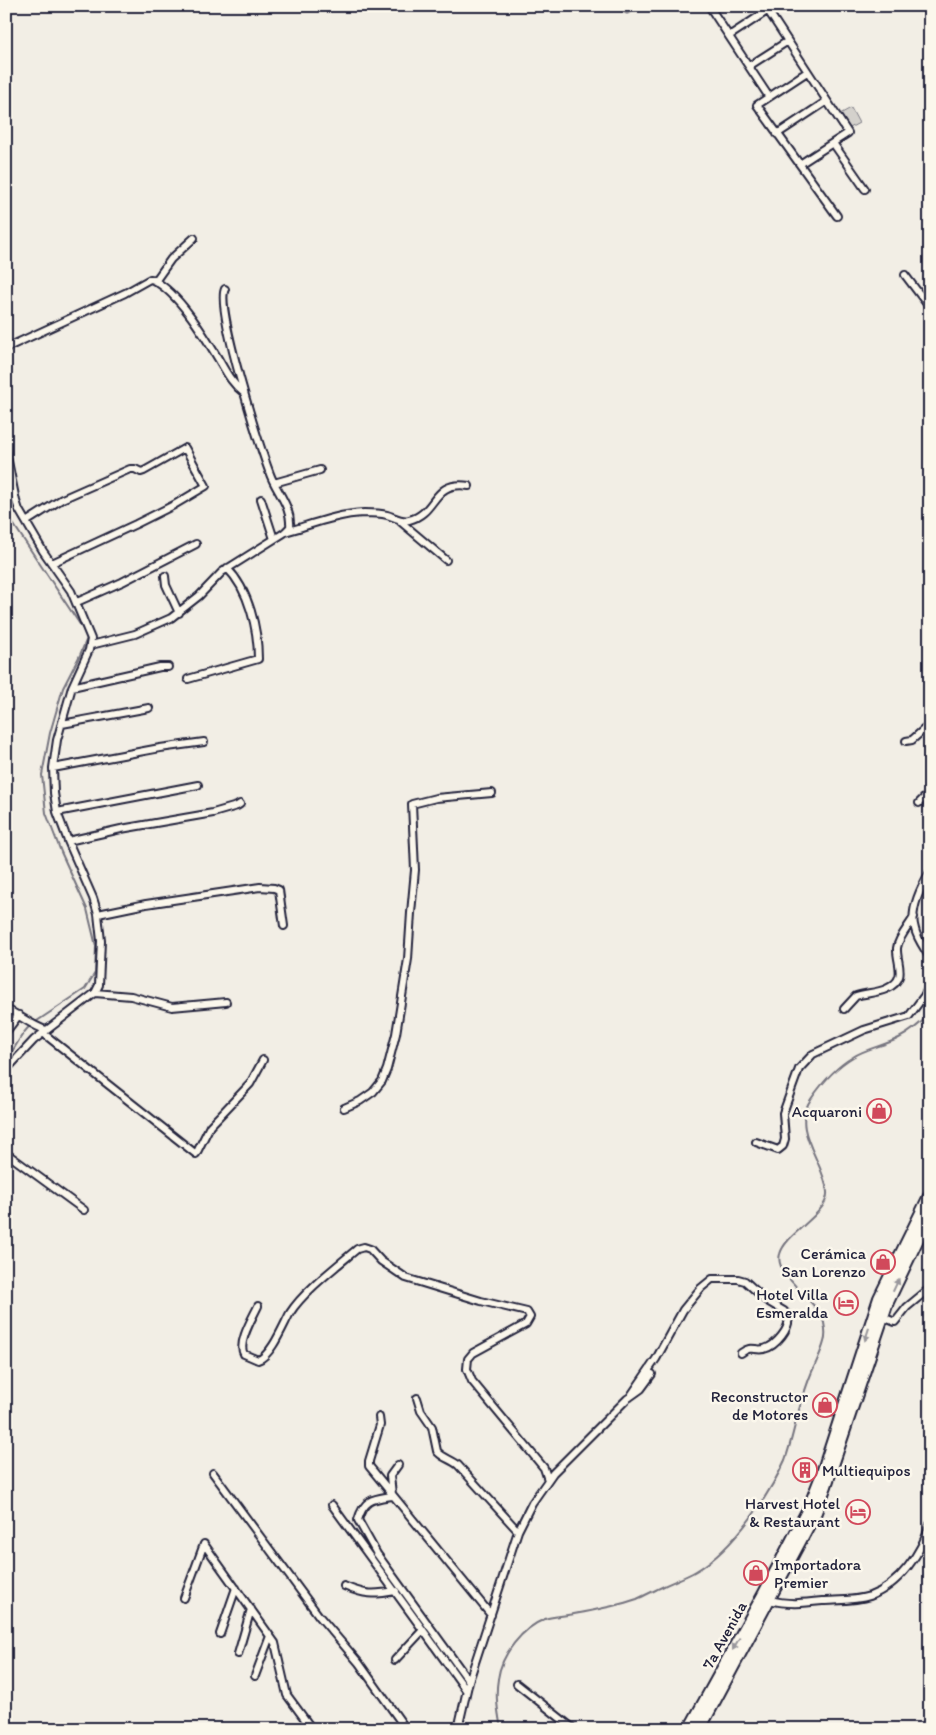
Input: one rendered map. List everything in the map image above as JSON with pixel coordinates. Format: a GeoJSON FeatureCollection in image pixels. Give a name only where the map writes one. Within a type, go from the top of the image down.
{"type":"FeatureCollection","features":[{"type":"Feature","properties":{"kind":"main road","name":"7a Avenida"},"geometry":{"type":"LineString","coordinates":[[700,1729],[822,1499],[886,1284],[930,1194]]}},
{"type":"Feature","properties":{"kind":"main road","name":"7a Avenida"},"geometry":{"type":"LineString","coordinates":[[689,1729],[763,1596],[812,1500],[878,1316],[894,1288],[930,1214]]}},
{"type":"Feature","properties":{"kind":"street"},"geometry":{"type":"LineString","coordinates":[[624,6],[627,9],[632,6]]}},
{"type":"Feature","properties":{"kind":"street"},"geometry":{"type":"LineString","coordinates":[[710,6],[769,97]]}},
{"type":"Feature","properties":{"kind":"street"},"geometry":{"type":"LineString","coordinates":[[729,36],[766,8],[848,133],[800,164]]}},
{"type":"Feature","properties":{"kind":"street"},"geometry":{"type":"LineString","coordinates":[[749,66],[788,41]]}},
{"type":"Feature","properties":{"kind":"street"},"geometry":{"type":"LineString","coordinates":[[807,72],[757,105],[837,216]]}},
{"type":"Feature","properties":{"kind":"street"},"geometry":{"type":"LineString","coordinates":[[777,134],[827,101]]}},
{"type":"Feature","properties":{"kind":"street"},"geometry":{"type":"LineString","coordinates":[[833,142],[865,189]]}},
{"type":"Feature","properties":{"kind":"street"},"geometry":{"type":"LineString","coordinates":[[6,348],[125,293],[150,279],[157,279],[171,259],[194,238]]}},
{"type":"Feature","properties":{"kind":"street"},"geometry":{"type":"LineString","coordinates":[[905,275],[930,308]]}},
{"type":"Feature","properties":{"kind":"street"},"geometry":{"type":"LineString","coordinates":[[150,279],[159,283],[188,313],[231,381],[244,393]]}},
{"type":"Feature","properties":{"kind":"street"},"geometry":{"type":"LineString","coordinates":[[225,289],[222,295],[223,305],[235,363],[274,483],[287,507],[290,517],[290,526],[284,533]]}},
{"type":"Feature","properties":{"kind":"street"},"geometry":{"type":"LineString","coordinates":[[26,522],[62,499],[130,469],[142,472],[185,448],[206,486],[136,524],[52,562]]}},
{"type":"Feature","properties":{"kind":"street"},"geometry":{"type":"LineString","coordinates":[[6,451],[16,501],[43,551],[77,602],[90,636],[91,645],[72,687],[53,768],[57,812],[93,898],[98,914],[101,941],[99,985],[95,993],[44,1031],[6,1070]]}},
{"type":"Feature","properties":{"kind":"street"},"geometry":{"type":"LineString","coordinates":[[274,483],[320,470]]}},
{"type":"Feature","properties":{"kind":"street"},"geometry":{"type":"LineString","coordinates":[[91,645],[135,634],[160,624],[179,613],[227,568],[284,533],[351,514],[378,514],[406,521],[418,517],[440,492],[447,487],[457,485],[469,486]]}},
{"type":"Feature","properties":{"kind":"street"},"geometry":{"type":"LineString","coordinates":[[261,499],[274,539]]}},
{"type":"Feature","properties":{"kind":"street"},"geometry":{"type":"LineString","coordinates":[[396,518],[446,560]]}},
{"type":"Feature","properties":{"kind":"street"},"geometry":{"type":"LineString","coordinates":[[77,602],[122,582],[196,544]]}},
{"type":"Feature","properties":{"kind":"street"},"geometry":{"type":"LineString","coordinates":[[188,679],[259,658],[257,635],[248,604],[238,582],[227,568]]}},
{"type":"Feature","properties":{"kind":"street"},"geometry":{"type":"LineString","coordinates":[[165,576],[166,586],[179,613]]}},
{"type":"Feature","properties":{"kind":"street"},"geometry":{"type":"LineString","coordinates":[[72,687],[160,667],[168,667]]}},
{"type":"Feature","properties":{"kind":"street"},"geometry":{"type":"LineString","coordinates":[[62,724],[149,708]]}},
{"type":"Feature","properties":{"kind":"street"},"geometry":{"type":"LineString","coordinates":[[906,742],[910,741],[930,724]]}},
{"type":"Feature","properties":{"kind":"street"},"geometry":{"type":"LineString","coordinates":[[53,768],[160,748],[204,742]]}},
{"type":"Feature","properties":{"kind":"street"},"geometry":{"type":"LineString","coordinates":[[57,812],[198,785]]}},
{"type":"Feature","properties":{"kind":"street"},"geometry":{"type":"LineString","coordinates":[[919,803],[930,792]]}},
{"type":"Feature","properties":{"kind":"street"},"geometry":{"type":"LineString","coordinates":[[344,1108],[360,1101],[373,1092],[382,1081],[396,1034],[408,966],[415,870],[412,804],[450,796],[492,793]]}},
{"type":"Feature","properties":{"kind":"street"},"geometry":{"type":"LineString","coordinates":[[68,841],[121,829],[213,813],[240,804]]}},
{"type":"Feature","properties":{"kind":"street"},"geometry":{"type":"LineString","coordinates":[[844,1009],[856,996],[880,992],[896,982],[900,972],[897,949],[914,917],[922,886],[930,872]]}},
{"type":"Feature","properties":{"kind":"street"},"geometry":{"type":"LineString","coordinates":[[98,914],[146,904],[260,886],[279,890],[284,926]]}},
{"type":"Feature","properties":{"kind":"street"},"geometry":{"type":"LineString","coordinates":[[914,917],[915,929],[930,958]]}},
{"type":"Feature","properties":{"kind":"street"},"geometry":{"type":"LineString","coordinates":[[756,1142],[778,1150],[783,1146],[785,1139],[783,1112],[799,1069],[813,1054],[864,1030],[909,1016],[930,985]]}},
{"type":"Feature","properties":{"kind":"street"},"geometry":{"type":"LineString","coordinates":[[95,993],[131,996],[172,1007],[226,1002]]}},
{"type":"Feature","properties":{"kind":"street"},"geometry":{"type":"LineString","coordinates":[[6,1009],[44,1031],[154,1122],[196,1154],[210,1126],[250,1084],[264,1060]]}},
{"type":"Feature","properties":{"kind":"street"},"geometry":{"type":"LineString","coordinates":[[6,1032],[21,1016]]}},
{"type":"Feature","properties":{"kind":"street"},"geometry":{"type":"LineString","coordinates":[[6,1153],[84,1210]]}},
{"type":"Feature","properties":{"kind":"street"},"geometry":{"type":"LineString","coordinates":[[258,1306],[242,1347],[244,1354],[258,1360],[266,1355],[288,1316],[300,1300],[357,1249],[364,1247],[370,1249],[381,1260],[406,1278],[481,1301],[527,1312],[530,1318],[526,1324],[473,1353],[468,1359],[467,1369],[472,1381],[544,1468],[548,1480]]}},
{"type":"Feature","properties":{"kind":"street"},"geometry":{"type":"LineString","coordinates":[[630,1398],[656,1360],[683,1310],[701,1288],[712,1279],[738,1279],[745,1281],[767,1301],[784,1311],[788,1316],[788,1325],[774,1344],[766,1349],[749,1348],[741,1352]]}},
{"type":"Feature","properties":{"kind":"street"},"geometry":{"type":"LineString","coordinates":[[878,1316],[895,1322],[907,1307],[930,1288]]}},
{"type":"Feature","properties":{"kind":"street"},"geometry":{"type":"LineString","coordinates":[[458,1729],[466,1690],[518,1531],[532,1503],[565,1460],[641,1389],[652,1374]]}},
{"type":"Feature","properties":{"kind":"street"},"geometry":{"type":"LineString","coordinates":[[417,1398],[421,1411],[432,1427],[439,1454],[458,1465],[518,1531]]}},
{"type":"Feature","properties":{"kind":"street"},"geometry":{"type":"LineString","coordinates":[[379,1417],[380,1425],[369,1460],[370,1466],[392,1496],[491,1614]]}},
{"type":"Feature","properties":{"kind":"street"},"geometry":{"type":"LineString","coordinates":[[392,1496],[390,1476],[398,1465]]}},
{"type":"Feature","properties":{"kind":"street"},"geometry":{"type":"LineString","coordinates":[[213,1472],[319,1616],[359,1663],[406,1729]]}},
{"type":"Feature","properties":{"kind":"street"},"geometry":{"type":"LineString","coordinates":[[392,1496],[370,1501],[361,1509],[358,1520],[377,1554],[469,1681]]}},
{"type":"Feature","properties":{"kind":"street"},"geometry":{"type":"LineString","coordinates":[[332,1506],[396,1591],[466,1690]]}},
{"type":"Feature","properties":{"kind":"street"},"geometry":{"type":"LineString","coordinates":[[770,1600],[791,1604],[870,1596],[885,1588],[901,1574],[923,1544],[930,1524]]}},
{"type":"Feature","properties":{"kind":"street"},"geometry":{"type":"LineString","coordinates":[[184,1598],[204,1544],[275,1643],[287,1695],[312,1729]]}},
{"type":"Feature","properties":{"kind":"street"},"geometry":{"type":"LineString","coordinates":[[344,1586],[362,1594],[396,1591]]}},
{"type":"Feature","properties":{"kind":"street"},"geometry":{"type":"LineString","coordinates":[[220,1634],[236,1588]]}},
{"type":"Feature","properties":{"kind":"street"},"geometry":{"type":"LineString","coordinates":[[238,1654],[251,1609]]}},
{"type":"Feature","properties":{"kind":"street"},"geometry":{"type":"LineString","coordinates":[[396,1660],[423,1630]]}},
{"type":"Feature","properties":{"kind":"street"},"geometry":{"type":"LineString","coordinates":[[255,1676],[270,1636]]}},
{"type":"Feature","properties":{"kind":"street"},"geometry":{"type":"LineString","coordinates":[[517,1684],[574,1729]]}},
{"type":"Feature","properties":{"kind":"shaded area"},"geometry":{"type":"Polygon","coordinates":[[[851,108],[859,123],[848,129],[840,114],[851,108]]]}},
{"type":"Feature","properties":{"kind":"waterway"},"geometry":{"type":"LineString","coordinates":[[6,505],[12,522],[85,632]]}},
{"type":"Feature","properties":{"kind":"waterway"},"geometry":{"type":"LineString","coordinates":[[34,1023],[85,989],[95,973],[96,946],[87,909],[61,852],[46,813],[42,775],[50,733],[63,688],[88,636]]}},
{"type":"Feature","properties":{"kind":"waterway"},"geometry":{"type":"LineString","coordinates":[[501,1729],[497,1698],[500,1670],[514,1643],[528,1629],[548,1618],[571,1615],[637,1599],[705,1566],[736,1536],[755,1512],[771,1487],[785,1460],[806,1388],[825,1338],[824,1323],[820,1315],[783,1271],[780,1262],[780,1254],[784,1246],[815,1215],[826,1200],[825,1180],[806,1134],[804,1122],[806,1111],[811,1099],[820,1087],[847,1061],[858,1054],[903,1036],[930,1014]]}},
{"type":"Feature","properties":{"kind":"waterway"},"geometry":{"type":"LineString","coordinates":[[6,1058],[30,1026]]}},
{"type":"Feature","properties":{"kind":"place","name":"Acquaroni"},"geometry":{"type":"Point","coordinates":[879,1111]}},
{"type":"Feature","properties":{"kind":"place","name":"Cerámica San Lorenzo"},"geometry":{"type":"Point","coordinates":[883,1262]}},
{"type":"Feature","properties":{"kind":"place","name":"Hotel Villa Esmeralda"},"geometry":{"type":"Point","coordinates":[846,1303]}},
{"type":"Feature","properties":{"kind":"place","name":"Reconstructor de Motores"},"geometry":{"type":"Point","coordinates":[825,1405]}},
{"type":"Feature","properties":{"kind":"place","name":"Multiequipos"},"geometry":{"type":"Point","coordinates":[805,1470]}},
{"type":"Feature","properties":{"kind":"place","name":"Harvest Hotel & Restaurant"},"geometry":{"type":"Point","coordinates":[858,1512]}},
{"type":"Feature","properties":{"kind":"place","name":"Importadora Premier"},"geometry":{"type":"Point","coordinates":[756,1573]}}]}
